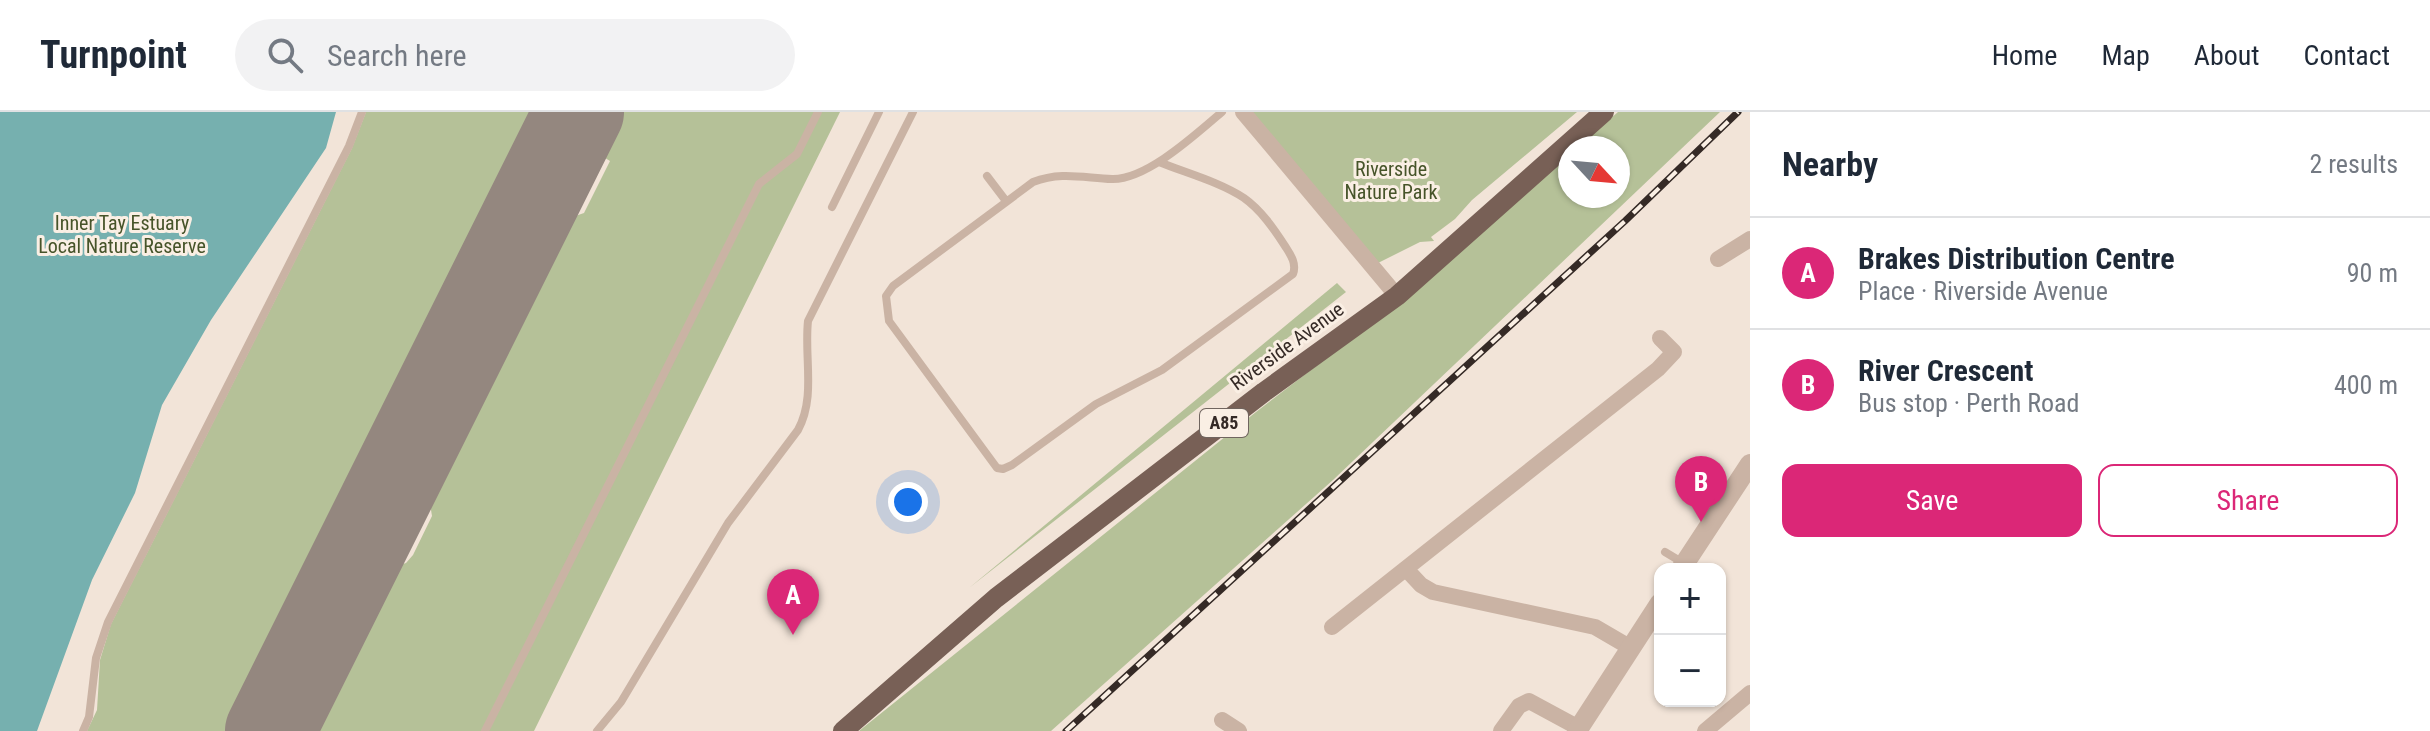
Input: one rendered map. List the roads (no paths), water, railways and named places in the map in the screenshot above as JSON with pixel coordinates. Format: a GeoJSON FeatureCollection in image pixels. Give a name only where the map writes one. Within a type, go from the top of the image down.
{"type":"FeatureCollection","features":[{"type":"Feature","properties":{"kind":"main road","name":"Riverside Avenue"},"geometry":{"type":"LineString","coordinates":[[843,731],[996,598],[1264,392],[1397,296],[1604,112]]}},
{"type":"Feature","properties":{"kind":"street"},"geometry":{"type":"LineString","coordinates":[[1243,112],[1397,296]]}},
{"type":"Feature","properties":{"kind":"street"},"geometry":{"type":"LineString","coordinates":[[1718,259],[1748,244]]}},
{"type":"Feature","properties":{"kind":"street"},"geometry":{"type":"LineString","coordinates":[[1332,627],[1658,369],[1674,352],[1660,338]]}},
{"type":"Feature","properties":{"kind":"street"},"geometry":{"type":"LineString","coordinates":[[1685,563],[1750,464]]}},
{"type":"Feature","properties":{"kind":"street"},"geometry":{"type":"LineString","coordinates":[[1407,570],[1421,585],[1433,592],[1595,627],[1631,648]]}},
{"type":"Feature","properties":{"kind":"street"},"geometry":{"type":"LineString","coordinates":[[1501,731],[1519,706],[1529,701],[1578,729],[1654,612]]}},
{"type":"Feature","properties":{"kind":"street"},"geometry":{"type":"LineString","coordinates":[[1705,731],[1750,693]]}},
{"type":"Feature","properties":{"kind":"street"},"geometry":{"type":"LineString","coordinates":[[1222,720],[1239,731]]}},
{"type":"Feature","properties":{"kind":"lane"},"geometry":{"type":"LineString","coordinates":[[83,731],[89,717],[96,658],[108,622],[349,146],[362,112]]}},
{"type":"Feature","properties":{"kind":"lane"},"geometry":{"type":"LineString","coordinates":[[485,731],[759,184],[797,154],[818,112]]}},
{"type":"Feature","properties":{"kind":"lane"},"geometry":{"type":"LineString","coordinates":[[832,207],[879,112]]}},
{"type":"Feature","properties":{"kind":"lane"},"geometry":{"type":"LineString","coordinates":[[597,731],[621,702],[728,523],[806,415],[809,393],[805,345],[808,321],[913,112]]}},
{"type":"Feature","properties":{"kind":"lane"},"geometry":{"type":"LineString","coordinates":[[1159,162],[1243,198],[1258,210],[1293,262],[1293,274],[1162,370],[1096,404],[1003,469],[997,468],[889,321],[886,296],[893,286],[1033,182],[1049,175],[1116,179],[1159,162],[1222,112]]}},
{"type":"Feature","properties":{"kind":"lane"},"geometry":{"type":"LineString","coordinates":[[987,176],[1006,201]]}},
{"type":"Feature","properties":{"kind":"lane"},"geometry":{"type":"LineString","coordinates":[[1665,552],[1679,563]]}},
{"type":"Feature","properties":{"kind":"water","name":"Inner Tay Estuary Local Nature Reserve"},"geometry":{"type":"Polygon","coordinates":[[[0,112],[336,112],[326,148],[211,320],[162,405],[135,493],[92,580],[37,731],[0,731],[0,112]]]}},
{"type":"Feature","properties":{"kind":"railway"},"geometry":{"type":"LineString","coordinates":[[1066,731],[1625,221],[1738,112]]}},
{"type":"Feature","properties":{"kind":"place","name":"River Crescent"},"geometry":{"type":"Point","coordinates":[1701,522]}},
{"type":"Feature","properties":{"kind":"place","name":"Brakes Distribution Centre"},"geometry":{"type":"Point","coordinates":[793,635]}},
{"type":"Feature","properties":{"kind":"park label","name":"Riverside Nature Park"},"geometry":{"type":"Point","coordinates":[1391,180]}}]}
